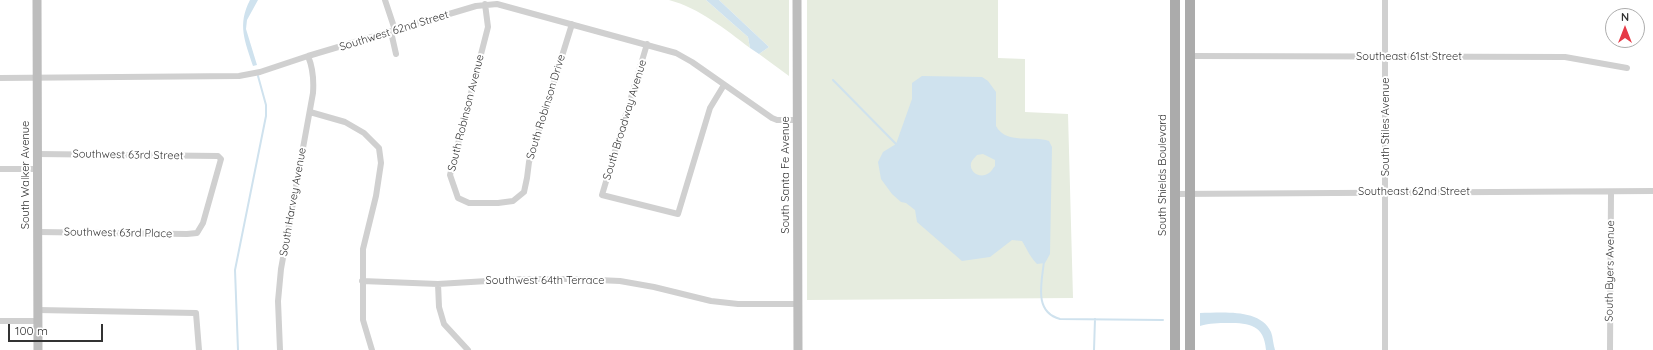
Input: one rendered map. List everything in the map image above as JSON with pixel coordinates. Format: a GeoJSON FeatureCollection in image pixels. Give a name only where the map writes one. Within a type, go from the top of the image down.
{"type":"FeatureCollection","features":[{"type":"Feature","properties":{"kind":"main road","name":"South Walker Avenue"},"geometry":{"type":"LineString","coordinates":[[37,0],[38,350]]}},
{"type":"Feature","properties":{"kind":"main road","name":"South Santa Fe Avenue"},"geometry":{"type":"LineString","coordinates":[[797,0],[798,350]]}},
{"type":"Feature","properties":{"kind":"main road"},"geometry":{"type":"LineString","coordinates":[[1175,2],[1190,2],[1190,350]]}},
{"type":"Feature","properties":{"kind":"main road","name":"South Shields Boulevard"},"geometry":{"type":"LineString","coordinates":[[1175,2],[1175,350]]}},
{"type":"Feature","properties":{"kind":"street"},"geometry":{"type":"LineString","coordinates":[[385,0],[393,31],[396,54]]}},
{"type":"Feature","properties":{"kind":"street","name":"South Stiles Avenue"},"geometry":{"type":"LineString","coordinates":[[1385,0],[1385,350]]}},
{"type":"Feature","properties":{"kind":"street","name":"Southwest 62nd Street"},"geometry":{"type":"LineString","coordinates":[[0,78],[239,76],[260,72],[308,56],[485,4],[504,5],[666,50],[684,57],[772,118],[777,120],[798,120]]}},
{"type":"Feature","properties":{"kind":"street","name":"South Robinson Avenue"},"geometry":{"type":"LineString","coordinates":[[481,203],[469,203],[458,198],[450,175],[488,27],[485,4]]}},
{"type":"Feature","properties":{"kind":"street","name":"South Robinson Drive"},"geometry":{"type":"LineString","coordinates":[[481,203],[513,201],[524,192],[533,148],[572,24]]}},
{"type":"Feature","properties":{"kind":"street","name":"South Broadway Avenue"},"geometry":{"type":"LineString","coordinates":[[647,44],[602,195],[678,214],[710,108],[724,85]]}},
{"type":"Feature","properties":{"kind":"street","name":"South Harvey Avenue"},"geometry":{"type":"LineString","coordinates":[[280,350],[278,301],[281,269],[310,112],[314,78],[312,66],[308,56]]}},
{"type":"Feature","properties":{"kind":"street","name":"Southeast 61st Street"},"geometry":{"type":"LineString","coordinates":[[1190,56],[1566,57],[1627,68]]}},
{"type":"Feature","properties":{"kind":"street"},"geometry":{"type":"LineString","coordinates":[[310,112],[345,122],[364,133],[379,148],[381,163],[376,196],[362,249],[362,320],[372,350]]}},
{"type":"Feature","properties":{"kind":"street","name":"Southwest 63rd Street"},"geometry":{"type":"LineString","coordinates":[[37,154],[218,156],[221,159],[221,165],[203,223],[197,233]]}},
{"type":"Feature","properties":{"kind":"street"},"geometry":{"type":"LineString","coordinates":[[0,169],[37,169]]}},
{"type":"Feature","properties":{"kind":"street","name":"Southeast 62nd Street"},"geometry":{"type":"LineString","coordinates":[[1175,194],[1653,191]]}},
{"type":"Feature","properties":{"kind":"street","name":"South Byers Avenue"},"geometry":{"type":"LineString","coordinates":[[1610,350],[1611,192]]}},
{"type":"Feature","properties":{"kind":"street","name":"Southwest 63rd Place"},"geometry":{"type":"LineString","coordinates":[[38,232],[197,233]]}},
{"type":"Feature","properties":{"kind":"street","name":"Southwest 64th Terrace"},"geometry":{"type":"LineString","coordinates":[[362,282],[438,284],[520,278],[575,278],[654,287],[711,301],[738,304],[798,304]]}},
{"type":"Feature","properties":{"kind":"street"},"geometry":{"type":"LineString","coordinates":[[438,284],[439,307],[444,324],[468,350]]}},
{"type":"Feature","properties":{"kind":"street"},"geometry":{"type":"LineString","coordinates":[[38,310],[196,313],[200,350]]}},
{"type":"Feature","properties":{"kind":"street"},"geometry":{"type":"LineString","coordinates":[[0,321],[38,321]]}},
{"type":"Feature","properties":{"kind":"shaded area"},"geometry":{"type":"Polygon","coordinates":[[[669,0],[706,0],[748,37],[750,48],[691,8],[669,0]]]}},
{"type":"Feature","properties":{"kind":"shaded area"},"geometry":{"type":"Polygon","coordinates":[[[719,0],[789,0],[789,76],[759,54],[769,47],[719,0]]]}},
{"type":"Feature","properties":{"kind":"shaded area"},"geometry":{"type":"Polygon","coordinates":[[[807,0],[998,0],[998,58],[1025,59],[1025,112],[1068,114],[1073,298],[807,300],[807,0]]]}},
{"type":"Feature","properties":{"kind":"water"},"geometry":{"type":"Polygon","coordinates":[[[250,0],[258,0],[247,20],[246,29],[257,65],[253,66],[245,41],[243,25],[246,9],[250,0]]]}},
{"type":"Feature","properties":{"kind":"water"},"geometry":{"type":"Polygon","coordinates":[[[706,0],[719,0],[769,47],[759,54],[750,48],[748,37],[706,0]]]}},
{"type":"Feature","properties":{"kind":"water"},"geometry":{"type":"Polygon","coordinates":[[[922,76],[982,77],[988,81],[996,92],[996,126],[1000,132],[1013,138],[1043,139],[1049,141],[1052,147],[1050,254],[1045,263],[1037,264],[1030,256],[1022,241],[1012,240],[990,257],[962,261],[917,222],[915,210],[906,203],[901,202],[892,194],[881,179],[878,162],[883,152],[896,144],[912,99],[912,83],[922,76]],[[983,154],[977,155],[971,163],[972,170],[976,174],[986,175],[995,166],[995,160],[983,154]]]}},
{"type":"Feature","properties":{"kind":"water"},"geometry":{"type":"Polygon","coordinates":[[[1200,313],[1249,315],[1258,319],[1266,324],[1271,332],[1275,350],[1266,350],[1265,342],[1259,330],[1249,325],[1221,323],[1200,326],[1200,313]]]}},
{"type":"Feature","properties":{"kind":"waterway"},"geometry":{"type":"LineString","coordinates":[[238,350],[235,270],[266,116],[266,105],[258,76]]}},
{"type":"Feature","properties":{"kind":"waterway"},"geometry":{"type":"LineString","coordinates":[[833,80],[897,145]]}},
{"type":"Feature","properties":{"kind":"waterway"},"geometry":{"type":"LineString","coordinates":[[1044,261],[1041,295],[1046,310],[1051,315],[1060,319],[1163,320]]}},
{"type":"Feature","properties":{"kind":"waterway"},"geometry":{"type":"LineString","coordinates":[[1094,350],[1095,319]]}}]}
